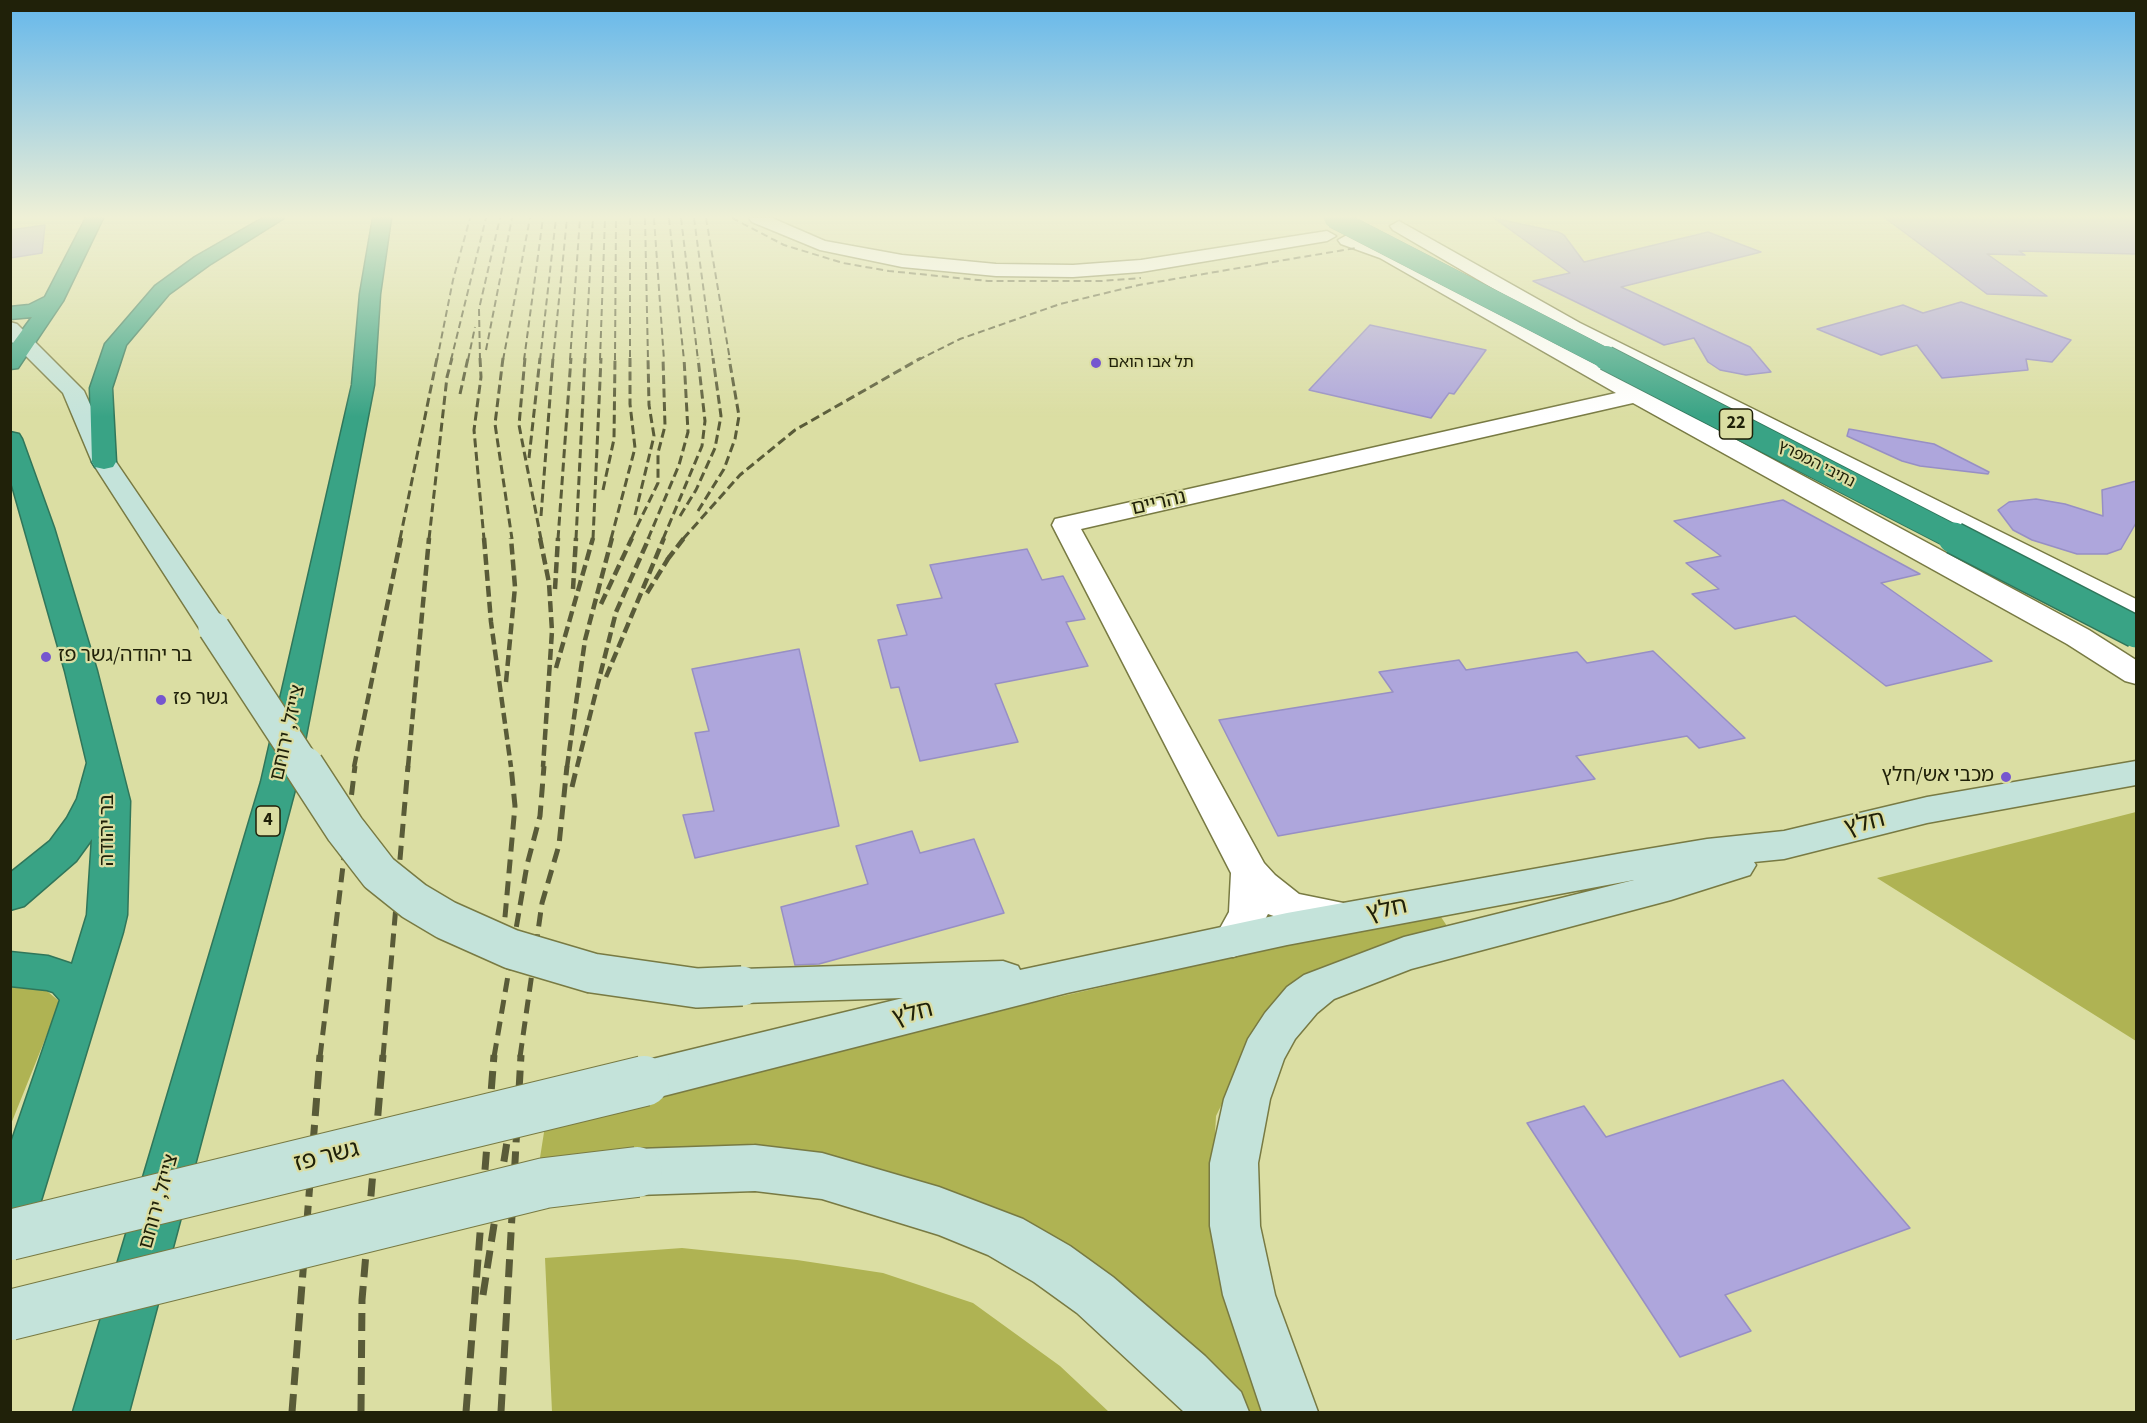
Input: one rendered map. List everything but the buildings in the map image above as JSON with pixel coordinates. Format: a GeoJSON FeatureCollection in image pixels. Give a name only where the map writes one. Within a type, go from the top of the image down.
{"type":"FeatureCollection","features":[{"type":"Feature","properties":{"kind":"highway"},"geometry":{"type":"LineString","coordinates":[[10,363],[17,335],[42,321],[61,284]]}},
{"type":"Feature","properties":{"kind":"highway"},"geometry":{"type":"LineString","coordinates":[[104,462],[101,388],[107,364],[116,344],[162,290],[170,284]]}},
{"type":"Feature","properties":{"kind":"highway","name":"צייזל, ירוחם"},"geometry":{"type":"LineString","coordinates":[[101,1413],[279,782],[363,385],[372,284]]}},
{"type":"Feature","properties":{"kind":"highway","name":"נתיבי המפרץ"},"geometry":{"type":"LineString","coordinates":[[1443,284],[2136,632]]}},
{"type":"Feature","properties":{"kind":"highway","name":"נתיבי המפרץ"},"geometry":{"type":"LineString","coordinates":[[1492,284],[2136,611]]}},
{"type":"Feature","properties":{"kind":"highway"},"geometry":{"type":"LineString","coordinates":[[10,314],[33,310],[53,301]]}},
{"type":"Feature","properties":{"kind":"highway","name":"בר יהודה"},"geometry":{"type":"LineString","coordinates":[[10,439],[40,528],[103,755],[112,801],[106,915],[10,1220]]}},
{"type":"Feature","properties":{"kind":"highway"},"geometry":{"type":"LineString","coordinates":[[10,895],[63,851],[82,825],[95,799],[103,755]]}},
{"type":"Feature","properties":{"kind":"highway"},"geometry":{"type":"LineString","coordinates":[[10,969],[48,973],[68,980],[82,997]]}},
{"type":"Feature","properties":{"kind":"street"},"geometry":{"type":"LineString","coordinates":[[1440,284],[1636,395],[2078,637],[2136,674]]}},
{"type":"Feature","properties":{"kind":"street"},"geometry":{"type":"LineString","coordinates":[[1470,284],[1534,319],[1573,327]]}},
{"type":"Feature","properties":{"kind":"street"},"geometry":{"type":"LineString","coordinates":[[1500,284],[1573,327],[2136,611]]}},
{"type":"Feature","properties":{"kind":"street"},"geometry":{"type":"LineString","coordinates":[[17,335],[73,391],[104,462],[345,829],[379,873],[414,901],[446,920],[511,949],[592,973],[697,988],[1067,976]]}},
{"type":"Feature","properties":{"kind":"street","name":"נהריים"},"geometry":{"type":"LineString","coordinates":[[1250,873],[1065,525],[1636,395]]}},
{"type":"Feature","properties":{"kind":"street","name":"חלץ"},"geometry":{"type":"LineString","coordinates":[[644,1081],[1067,976],[1233,941],[1644,863],[1707,853],[1784,845],[1927,810],[2136,773]]}},
{"type":"Feature","properties":{"kind":"street"},"geometry":{"type":"LineString","coordinates":[[1290,1413],[1249,1295],[1235,1226],[1234,1163],[1247,1099],[1264,1053],[1280,1026],[1302,1000],[1319,987],[1345,975],[1404,954],[1703,876],[1784,845]]}},
{"type":"Feature","properties":{"kind":"street"},"geometry":{"type":"LineString","coordinates":[[1250,873],[1267,891],[1285,905],[1316,915],[1358,917]]}},
{"type":"Feature","properties":{"kind":"street"},"geometry":{"type":"LineString","coordinates":[[1233,941],[1249,913],[1250,873]]}},
{"type":"Feature","properties":{"kind":"street","name":"גשר פז"},"geometry":{"type":"LineString","coordinates":[[10,1235],[644,1081]]}},
{"type":"Feature","properties":{"kind":"street"},"geometry":{"type":"LineString","coordinates":[[10,1315],[545,1183],[637,1172],[755,1168],[822,1176],[939,1210],[1005,1237],[1052,1264],[1095,1295],[1186,1375],[1221,1413]]}},
{"type":"Feature","properties":{"kind":"green space"},"geometry":{"type":"Polygon","coordinates":[[[2136,812],[2136,1041],[1877,878],[2136,812]]]}},
{"type":"Feature","properties":{"kind":"green space"},"geometry":{"type":"Polygon","coordinates":[[[1437,911],[1449,929],[1358,959],[1242,1063],[1216,1116],[1213,1170],[1267,1411],[1248,1412],[1200,1357],[1013,1218],[539,1164],[545,1126],[1036,1002],[1437,911]]]}},
{"type":"Feature","properties":{"kind":"green space"},"geometry":{"type":"Polygon","coordinates":[[[11,983],[31,985],[47,991],[60,1002],[11,1124],[11,983]]]}},
{"type":"Feature","properties":{"kind":"green space"},"geometry":{"type":"Polygon","coordinates":[[[682,1248],[797,1260],[883,1273],[973,1303],[1060,1366],[1109,1412],[552,1412],[545,1258],[682,1248]]]}},
{"type":"Feature","properties":{"kind":"railway"},"geometry":{"type":"LineString","coordinates":[[437,360],[452,284]]}},
{"type":"Feature","properties":{"kind":"railway"},"geometry":{"type":"LineString","coordinates":[[451,360],[470,284]]}},
{"type":"Feature","properties":{"kind":"railway"},"geometry":{"type":"LineString","coordinates":[[480,360],[479,309],[485,284]]}},
{"type":"Feature","properties":{"kind":"railway"},"geometry":{"type":"LineString","coordinates":[[486,350],[499,284]]}},
{"type":"Feature","properties":{"kind":"railway"},"geometry":{"type":"LineString","coordinates":[[503,360],[517,284]]}},
{"type":"Feature","properties":{"kind":"railway"},"geometry":{"type":"LineString","coordinates":[[524,360],[534,284]]}},
{"type":"Feature","properties":{"kind":"railway"},"geometry":{"type":"LineString","coordinates":[[540,360],[549,284]]}},
{"type":"Feature","properties":{"kind":"railway"},"geometry":{"type":"LineString","coordinates":[[553,360],[560,284]]}},
{"type":"Feature","properties":{"kind":"railway"},"geometry":{"type":"LineString","coordinates":[[570,360],[575,284]]}},
{"type":"Feature","properties":{"kind":"railway"},"geometry":{"type":"LineString","coordinates":[[585,360],[589,284]]}},
{"type":"Feature","properties":{"kind":"railway"},"geometry":{"type":"LineString","coordinates":[[600,360],[603,284]]}},
{"type":"Feature","properties":{"kind":"railway"},"geometry":{"type":"LineString","coordinates":[[615,360],[616,284]]}},
{"type":"Feature","properties":{"kind":"railway"},"geometry":{"type":"LineString","coordinates":[[611,539],[635,448],[630,404],[630,284]]}},
{"type":"Feature","properties":{"kind":"railway"},"geometry":{"type":"LineString","coordinates":[[646,284],[648,360]]}},
{"type":"Feature","properties":{"kind":"railway"},"geometry":{"type":"LineString","coordinates":[[659,284],[664,360]]}},
{"type":"Feature","properties":{"kind":"railway"},"geometry":{"type":"LineString","coordinates":[[676,284],[684,360]]}},
{"type":"Feature","properties":{"kind":"railway"},"geometry":{"type":"LineString","coordinates":[[689,284],[698,360]]}},
{"type":"Feature","properties":{"kind":"railway"},"geometry":{"type":"LineString","coordinates":[[703,284],[713,360]]}},
{"type":"Feature","properties":{"kind":"railway"},"geometry":{"type":"LineString","coordinates":[[717,284],[730,360]]}},
{"type":"Feature","properties":{"kind":"railway"},"geometry":{"type":"LineString","coordinates":[[918,360],[960,339],[1060,304],[1142,284]]}},
{"type":"Feature","properties":{"kind":"railway"},"geometry":{"type":"LineString","coordinates":[[468,360],[475,327]]}},
{"type":"Feature","properties":{"kind":"railway"},"geometry":{"type":"LineString","coordinates":[[400,539],[437,358]]}},
{"type":"Feature","properties":{"kind":"railway"},"geometry":{"type":"LineString","coordinates":[[429,539],[447,377],[452,358]]}},
{"type":"Feature","properties":{"kind":"railway"},"geometry":{"type":"LineString","coordinates":[[460,394],[468,358]]}},
{"type":"Feature","properties":{"kind":"railway"},"geometry":{"type":"LineString","coordinates":[[480,358],[481,377],[474,430],[484,539]]}},
{"type":"Feature","properties":{"kind":"railway"},"geometry":{"type":"LineString","coordinates":[[503,358],[495,424],[512,539]]}},
{"type":"Feature","properties":{"kind":"railway"},"geometry":{"type":"LineString","coordinates":[[525,358],[519,425],[541,539]]}},
{"type":"Feature","properties":{"kind":"railway"},"geometry":{"type":"LineString","coordinates":[[529,458],[540,358]]}},
{"type":"Feature","properties":{"kind":"railway"},"geometry":{"type":"LineString","coordinates":[[541,516],[553,358]]}},
{"type":"Feature","properties":{"kind":"railway"},"geometry":{"type":"LineString","coordinates":[[558,539],[571,358]]}},
{"type":"Feature","properties":{"kind":"railway"},"geometry":{"type":"LineString","coordinates":[[576,539],[585,358]]}},
{"type":"Feature","properties":{"kind":"railway"},"geometry":{"type":"LineString","coordinates":[[593,539],[601,358]]}},
{"type":"Feature","properties":{"kind":"railway"},"geometry":{"type":"LineString","coordinates":[[603,490],[614,439],[615,358]]}},
{"type":"Feature","properties":{"kind":"railway"},"geometry":{"type":"LineString","coordinates":[[635,515],[654,436],[649,405],[648,358]]}},
{"type":"Feature","properties":{"kind":"railway"},"geometry":{"type":"LineString","coordinates":[[631,539],[658,483],[658,453],[665,426],[663,358]]}},
{"type":"Feature","properties":{"kind":"railway"},"geometry":{"type":"LineString","coordinates":[[648,539],[679,465],[688,432],[684,358]]}},
{"type":"Feature","properties":{"kind":"railway"},"geometry":{"type":"LineString","coordinates":[[663,539],[702,446],[705,421],[698,358]]}},
{"type":"Feature","properties":{"kind":"railway"},"geometry":{"type":"LineString","coordinates":[[680,516],[696,490],[715,448],[721,416],[713,358]]}},
{"type":"Feature","properties":{"kind":"railway"},"geometry":{"type":"LineString","coordinates":[[698,511],[724,469],[735,439],[739,416],[729,358]]}},
{"type":"Feature","properties":{"kind":"railway"},"geometry":{"type":"LineString","coordinates":[[683,539],[740,475],[795,430],[921,358]]}},
{"type":"Feature","properties":{"kind":"railway"},"geometry":{"type":"LineString","coordinates":[[354,767],[401,538]]}},
{"type":"Feature","properties":{"kind":"railway"},"geometry":{"type":"LineString","coordinates":[[408,767],[429,538]]}},
{"type":"Feature","properties":{"kind":"railway"},"geometry":{"type":"LineString","coordinates":[[484,538],[491,622],[511,767]]}},
{"type":"Feature","properties":{"kind":"railway"},"geometry":{"type":"LineString","coordinates":[[506,682],[515,587],[511,538]]}},
{"type":"Feature","properties":{"kind":"railway"},"geometry":{"type":"LineString","coordinates":[[540,538],[549,583],[552,631],[543,767]]}},
{"type":"Feature","properties":{"kind":"railway"},"geometry":{"type":"LineString","coordinates":[[555,589],[558,538]]}},
{"type":"Feature","properties":{"kind":"railway"},"geometry":{"type":"LineString","coordinates":[[573,589],[576,538]]}},
{"type":"Feature","properties":{"kind":"railway"},"geometry":{"type":"LineString","coordinates":[[556,668],[593,538]]}},
{"type":"Feature","properties":{"kind":"railway"},"geometry":{"type":"LineString","coordinates":[[567,767],[585,640],[612,538]]}},
{"type":"Feature","properties":{"kind":"railway"},"geometry":{"type":"LineString","coordinates":[[601,604],[632,538]]}},
{"type":"Feature","properties":{"kind":"railway"},"geometry":{"type":"LineString","coordinates":[[577,767],[616,612],[649,538]]}},
{"type":"Feature","properties":{"kind":"railway"},"geometry":{"type":"LineString","coordinates":[[606,677],[664,538]]}},
{"type":"Feature","properties":{"kind":"railway"},"geometry":{"type":"LineString","coordinates":[[669,558],[684,538]]}},
{"type":"Feature","properties":{"kind":"railway"},"geometry":{"type":"LineString","coordinates":[[669,558],[671,554]]}},
{"type":"Feature","properties":{"kind":"railway"},"geometry":{"type":"LineString","coordinates":[[647,593],[669,558]]}},
{"type":"Feature","properties":{"kind":"railway"},"geometry":{"type":"LineString","coordinates":[[320,1057],[355,766]]}},
{"type":"Feature","properties":{"kind":"railway"},"geometry":{"type":"LineString","coordinates":[[383,1057],[408,766]]}},
{"type":"Feature","properties":{"kind":"railway"},"geometry":{"type":"LineString","coordinates":[[501,961],[515,806],[511,766]]}},
{"type":"Feature","properties":{"kind":"railway"},"geometry":{"type":"LineString","coordinates":[[494,1057],[527,865],[540,816],[544,766]]}},
{"type":"Feature","properties":{"kind":"railway"},"geometry":{"type":"LineString","coordinates":[[520,1057],[542,903],[559,845],[567,766]]}},
{"type":"Feature","properties":{"kind":"railway"},"geometry":{"type":"LineString","coordinates":[[572,787],[577,766]]}},
{"type":"Feature","properties":{"kind":"railway"},"geometry":{"type":"LineString","coordinates":[[292,1412],[320,1055]]}},
{"type":"Feature","properties":{"kind":"railway"},"geometry":{"type":"LineString","coordinates":[[361,1412],[362,1300],[383,1055]]}},
{"type":"Feature","properties":{"kind":"railway"},"geometry":{"type":"LineString","coordinates":[[466,1412],[494,1055]]}},
{"type":"Feature","properties":{"kind":"railway"},"geometry":{"type":"LineString","coordinates":[[501,1412],[521,1055]]}},
{"type":"Feature","properties":{"kind":"railway"},"geometry":{"type":"LineString","coordinates":[[483,1295],[509,1129]]}},
{"type":"Feature","properties":{"kind":"place","name":"תל אבו הואם"},"geometry":{"type":"Point","coordinates":[1096,363]}},
{"type":"Feature","properties":{"kind":"place","name":"בר יהודה/גשר פז"},"geometry":{"type":"Point","coordinates":[46,657]}},
{"type":"Feature","properties":{"kind":"place","name":"גשר פז"},"geometry":{"type":"Point","coordinates":[161,700]}},
{"type":"Feature","properties":{"kind":"place","name":"מכבי אש/חלץ"},"geometry":{"type":"Point","coordinates":[2006,777]}}]}
